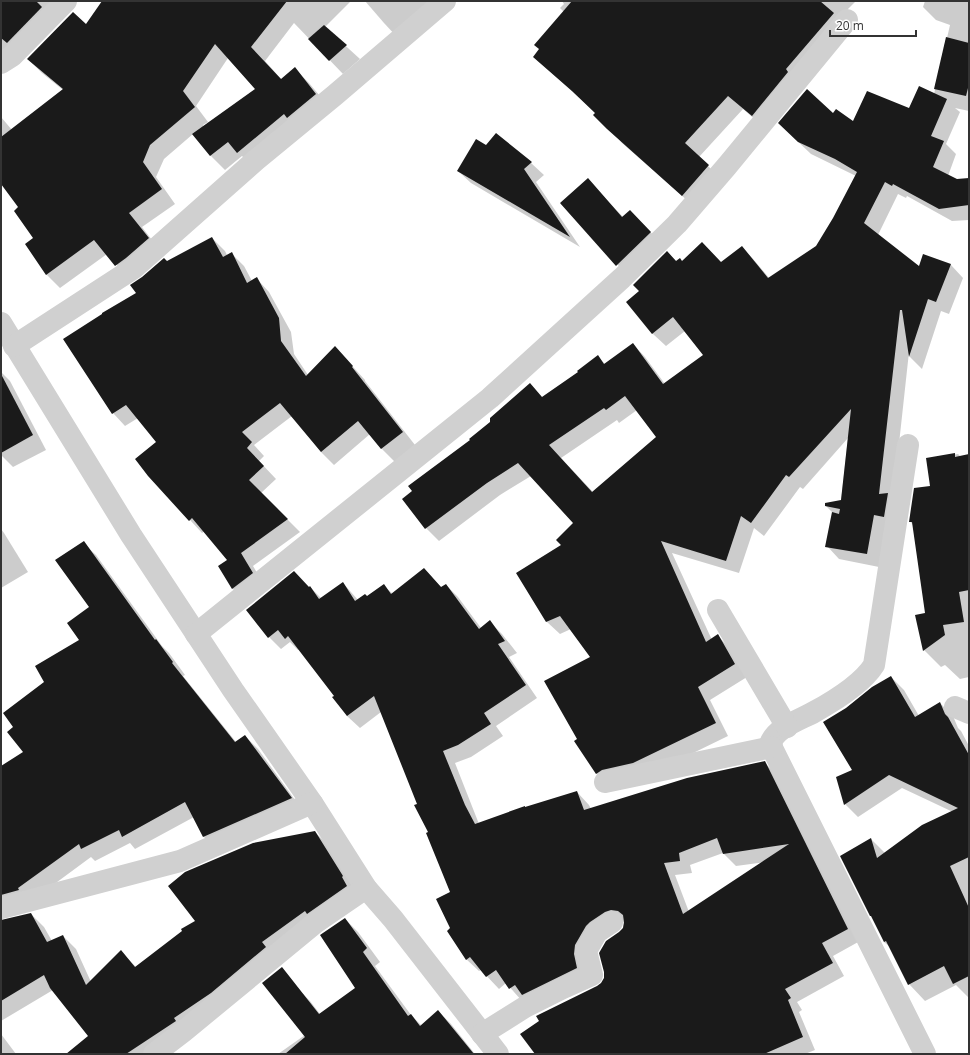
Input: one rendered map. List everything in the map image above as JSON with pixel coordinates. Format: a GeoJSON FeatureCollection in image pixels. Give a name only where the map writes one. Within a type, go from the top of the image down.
{"type":"FeatureCollection","features":[{"type":"Feature","properties":{"kind":"street"},"geometry":{"type":"LineString","coordinates":[[1,63],[12,56],[66,1]]}},
{"type":"Feature","properties":{"kind":"street"},"geometry":{"type":"LineString","coordinates":[[14,346],[134,268],[250,165],[445,1]]}},
{"type":"Feature","properties":{"kind":"street"},"geometry":{"type":"LineString","coordinates":[[196,634],[490,398],[622,278],[677,224],[727,166],[847,20]]}},
{"type":"Feature","properties":{"kind":"street"},"geometry":{"type":"LineString","coordinates":[[1,322],[14,346],[131,535],[196,634],[312,803],[366,888],[394,919],[498,1054]]}},
{"type":"Feature","properties":{"kind":"street"},"geometry":{"type":"LineString","coordinates":[[908,445],[874,665],[862,681],[816,711],[787,727],[773,737],[770,744],[925,1054]]}},
{"type":"Feature","properties":{"kind":"street"},"geometry":{"type":"LineString","coordinates":[[718,610],[787,727]]}},
{"type":"Feature","properties":{"kind":"street"},"geometry":{"type":"LineString","coordinates":[[605,782],[772,747]]}},
{"type":"Feature","properties":{"kind":"street"},"geometry":{"type":"LineString","coordinates":[[1,908],[180,861],[312,803]]}},
{"type":"Feature","properties":{"kind":"street"},"geometry":{"type":"LineString","coordinates":[[154,1054],[315,923],[366,888]]}},
{"type":"Feature","properties":{"kind":"street"},"geometry":{"type":"LineString","coordinates":[[482,1034],[525,1007],[592,975],[586,950],[597,932],[612,922]]}},
{"type":"Feature","properties":{"kind":"building"},"geometry":{"type":"Polygon","coordinates":[[[1,1],[36,1],[42,7],[7,43],[1,38],[1,1]]]}},
{"type":"Feature","properties":{"kind":"building"},"geometry":{"type":"Polygon","coordinates":[[[102,1],[287,1],[251,47],[281,79],[295,67],[316,94],[287,118],[284,114],[237,153],[228,142],[210,156],[192,134],[255,89],[215,44],[183,91],[195,107],[150,145],[143,162],[162,189],[129,213],[149,238],[115,266],[94,240],[46,275],[25,244],[33,238],[14,211],[18,207],[1,184],[1,137],[63,89],[27,59],[73,12],[86,24],[102,1]]]}},
{"type":"Feature","properties":{"kind":"building"},"geometry":{"type":"Polygon","coordinates":[[[572,1],[820,1],[834,13],[786,69],[788,72],[752,116],[728,96],[685,143],[709,165],[682,196],[607,129],[593,115],[595,113],[533,57],[539,49],[534,45],[572,1]]]}},
{"type":"Feature","properties":{"kind":"building"},"geometry":{"type":"Polygon","coordinates":[[[324,25],[347,45],[329,61],[308,39],[324,25]]]}},
{"type":"Feature","properties":{"kind":"building"},"geometry":{"type":"Polygon","coordinates":[[[946,37],[969,43],[969,84],[966,96],[934,89],[946,37]]]}},
{"type":"Feature","properties":{"kind":"building"},"geometry":{"type":"Polygon","coordinates":[[[919,86],[947,99],[931,136],[944,141],[933,167],[957,179],[969,178],[969,205],[939,209],[893,184],[892,186],[885,182],[864,223],[919,266],[923,254],[951,264],[936,302],[928,299],[909,357],[902,310],[900,310],[879,494],[888,493],[884,517],[874,515],[867,554],[825,547],[832,512],[839,514],[840,509],[825,506],[825,503],[841,500],[851,409],[789,477],[786,475],[751,523],[741,516],[726,561],[661,541],[706,642],[718,634],[735,664],[698,687],[716,723],[633,763],[602,770],[596,774],[574,741],[577,739],[544,681],[590,657],[560,616],[546,622],[516,573],[561,545],[556,540],[573,523],[518,463],[487,483],[425,529],[402,499],[412,491],[408,486],[470,440],[469,439],[490,422],[490,418],[530,383],[542,397],[578,372],[577,371],[598,355],[604,364],[633,343],[663,384],[703,355],[673,317],[652,334],[626,302],[639,291],[633,285],[667,251],[676,261],[680,258],[682,261],[702,242],[721,262],[742,246],[768,278],[816,246],[833,218],[857,172],[835,159],[798,142],[778,123],[807,89],[833,113],[836,109],[853,121],[867,91],[909,108],[919,86]],[[625,396],[606,410],[604,408],[549,445],[592,492],[656,437],[625,396]]]}},
{"type":"Feature","properties":{"kind":"building"},"geometry":{"type":"Polygon","coordinates":[[[496,133],[532,162],[524,169],[570,237],[457,171],[476,139],[486,145],[496,133]]]}},
{"type":"Feature","properties":{"kind":"building"},"geometry":{"type":"Polygon","coordinates":[[[588,178],[622,217],[630,210],[651,232],[616,266],[560,203],[588,178]]]}},
{"type":"Feature","properties":{"kind":"building"},"geometry":{"type":"Polygon","coordinates":[[[212,237],[223,257],[232,252],[247,283],[257,277],[279,318],[281,341],[306,376],[335,346],[353,366],[352,367],[403,432],[381,449],[358,421],[321,452],[280,403],[242,432],[252,442],[247,448],[264,466],[249,480],[288,519],[241,553],[253,573],[232,589],[218,566],[227,560],[192,518],[189,521],[148,476],[135,459],[156,442],[126,405],[112,414],[63,339],[102,313],[136,293],[130,285],[164,258],[167,261],[212,237]]]}},
{"type":"Feature","properties":{"kind":"building"},"geometry":{"type":"Polygon","coordinates":[[[1,374],[33,435],[1,453],[1,374]]]}},
{"type":"Feature","properties":{"kind":"building"},"geometry":{"type":"Polygon","coordinates":[[[955,453],[955,457],[969,454],[969,590],[959,592],[964,622],[943,625],[945,635],[923,651],[915,615],[925,613],[912,522],[909,522],[914,488],[930,486],[926,458],[955,453]]]}},
{"type":"Feature","properties":{"kind":"building"},"geometry":{"type":"Polygon","coordinates":[[[84,541],[155,640],[156,639],[173,662],[172,663],[235,742],[245,735],[292,798],[203,837],[185,802],[122,837],[119,830],[81,849],[79,844],[18,888],[19,890],[1,895],[1,766],[23,752],[7,732],[13,727],[3,713],[44,682],[35,666],[79,640],[67,623],[89,607],[55,560],[84,541]]]}},
{"type":"Feature","properties":{"kind":"building"},"geometry":{"type":"Polygon","coordinates":[[[424,568],[441,587],[446,584],[479,629],[490,620],[505,641],[498,644],[526,685],[484,713],[491,724],[458,745],[443,751],[465,805],[475,824],[525,806],[577,791],[584,810],[687,778],[765,761],[848,929],[822,943],[833,963],[785,989],[791,998],[788,1000],[803,1037],[764,1054],[535,1054],[520,1034],[539,1021],[536,1016],[601,983],[604,978],[604,972],[599,953],[606,941],[623,928],[623,915],[618,911],[611,910],[605,912],[590,922],[575,945],[574,954],[577,968],[522,995],[515,985],[509,989],[496,970],[486,977],[470,957],[466,960],[447,931],[450,928],[436,899],[450,892],[426,833],[428,832],[414,805],[417,804],[374,696],[347,716],[332,697],[334,696],[288,636],[285,639],[278,630],[268,638],[246,610],[294,571],[309,587],[310,586],[319,599],[343,582],[355,601],[365,594],[367,596],[384,584],[391,594],[424,568]],[[717,838],[679,853],[680,861],[664,863],[683,914],[789,844],[723,854],[717,838]]]}},
{"type":"Feature","properties":{"kind":"building"},"geometry":{"type":"Polygon","coordinates":[[[891,676],[915,717],[940,702],[945,714],[969,755],[969,857],[950,866],[969,908],[969,976],[953,984],[944,966],[908,985],[886,941],[884,942],[870,916],[840,856],[871,838],[877,858],[922,825],[958,808],[889,775],[844,805],[836,777],[852,770],[823,722],[846,708],[872,687],[891,676]]]}},
{"type":"Feature","properties":{"kind":"building"},"geometry":{"type":"Polygon","coordinates":[[[315,831],[343,876],[342,877],[347,886],[307,914],[305,911],[262,942],[266,947],[211,993],[174,1018],[176,1021],[126,1054],[66,1054],[88,1036],[50,988],[44,975],[1,1001],[1,920],[31,913],[47,942],[63,935],[86,985],[121,950],[135,967],[182,931],[181,929],[195,921],[168,886],[185,872],[253,843],[315,831]]]}},
{"type":"Feature","properties":{"kind":"building"},"geometry":{"type":"Polygon","coordinates":[[[345,918],[367,948],[363,952],[408,1016],[411,1014],[420,1026],[438,1010],[474,1054],[285,1054],[305,1037],[262,983],[282,967],[319,1014],[355,988],[320,935],[345,918]]]}}]}
